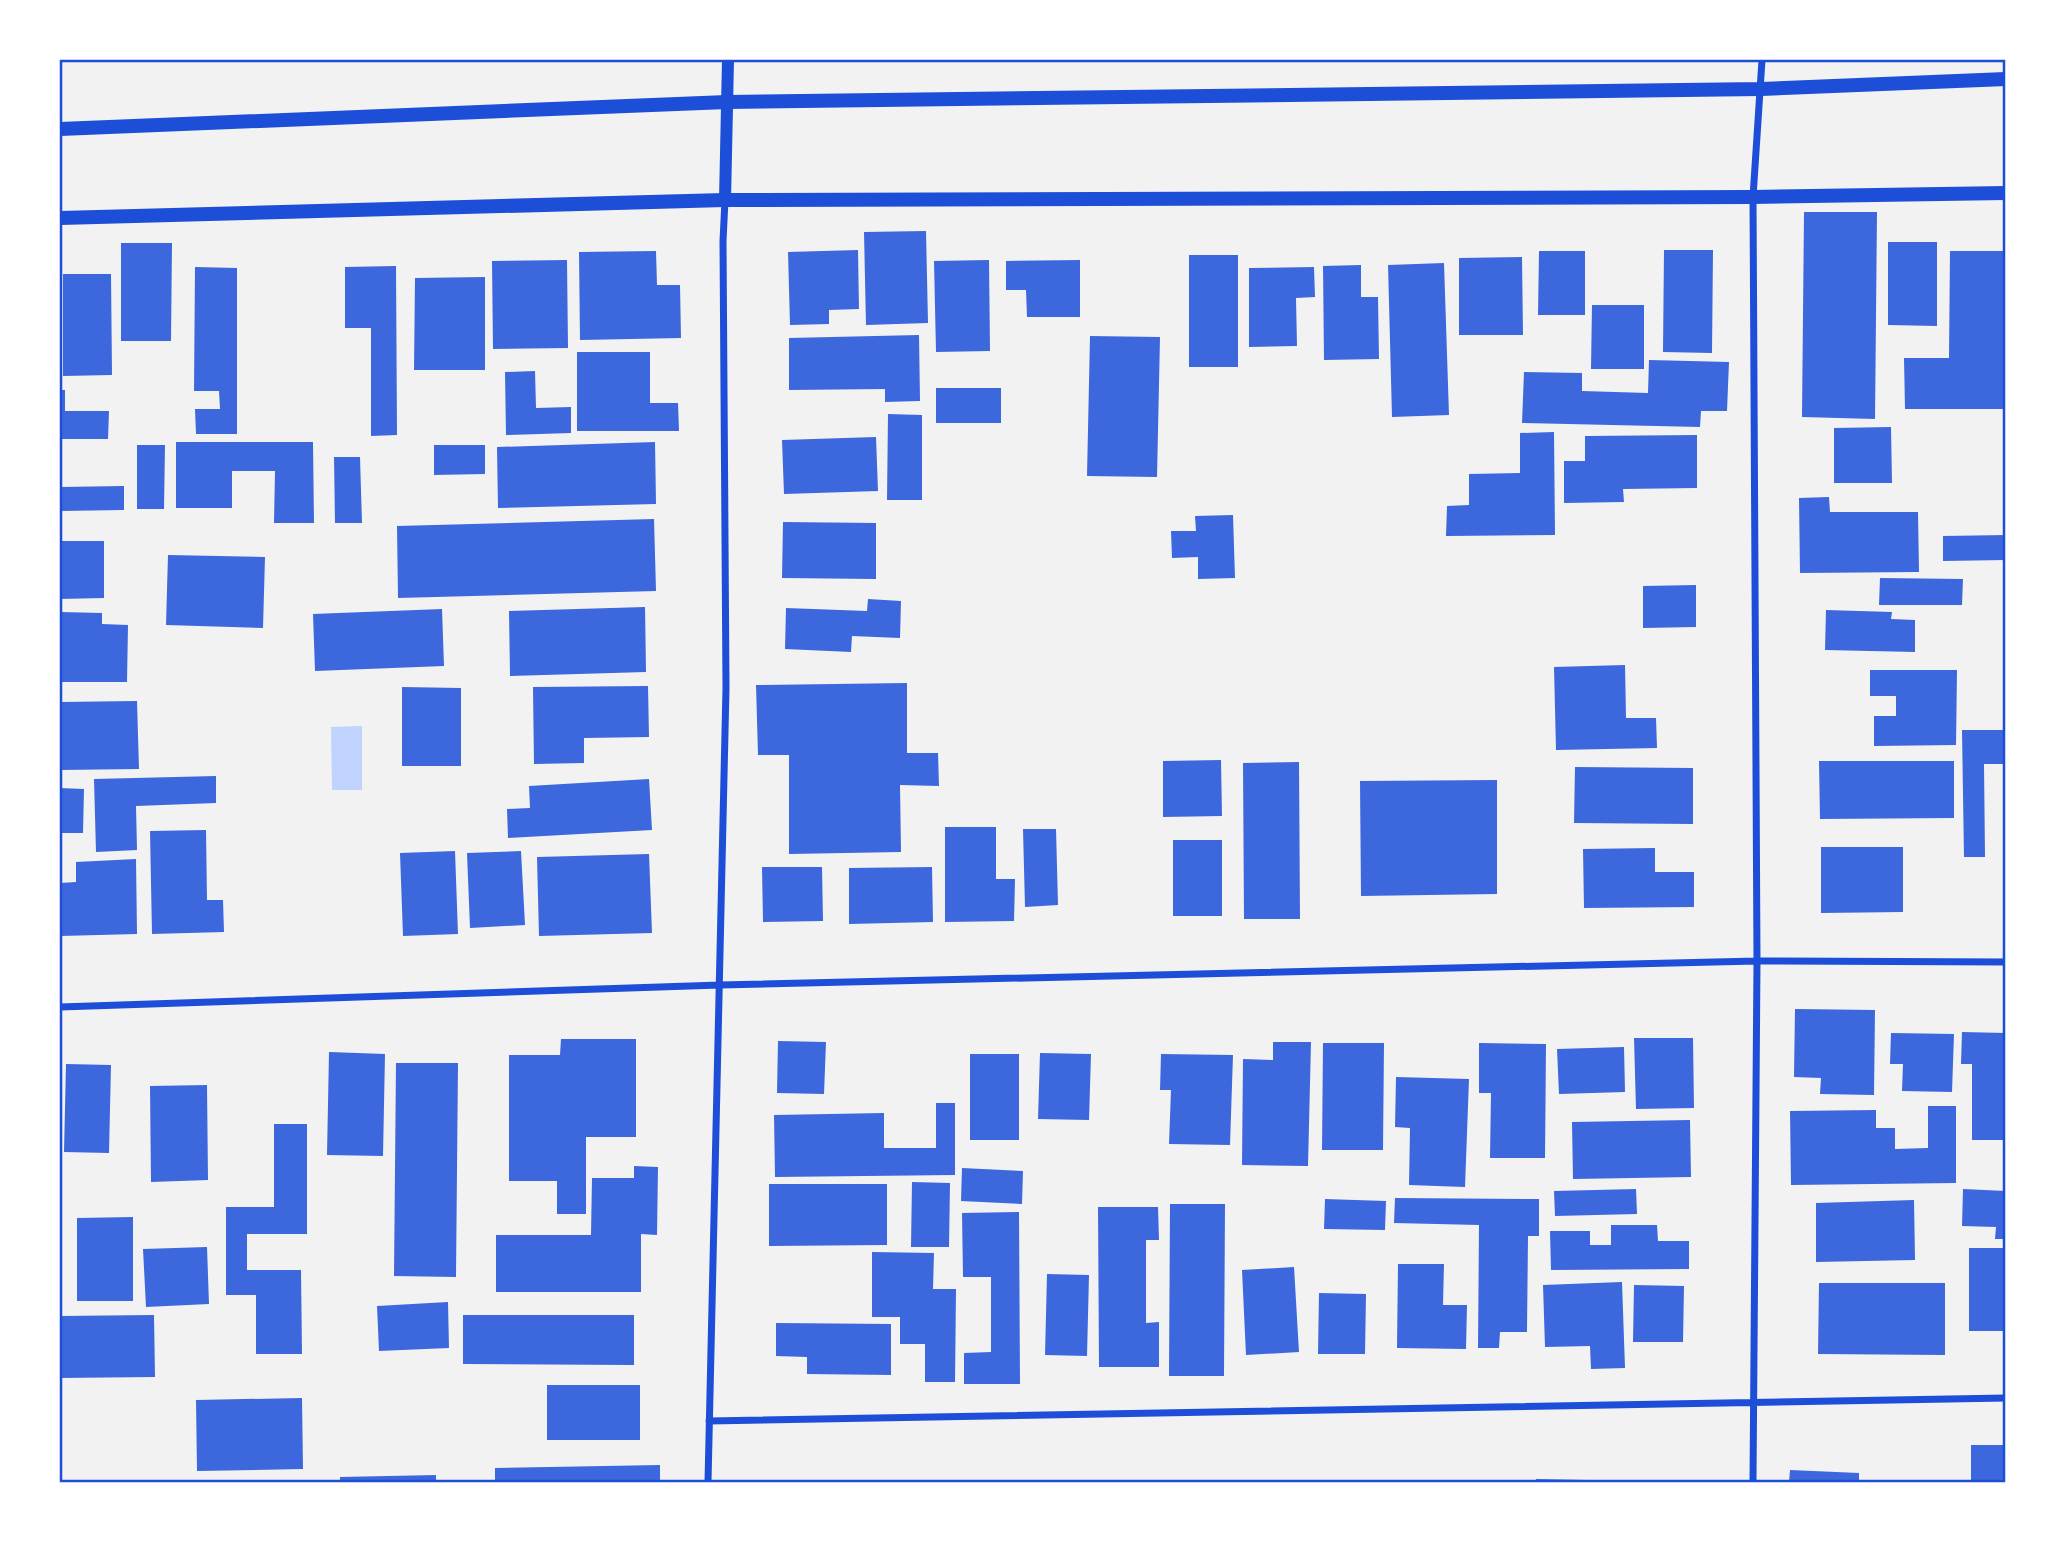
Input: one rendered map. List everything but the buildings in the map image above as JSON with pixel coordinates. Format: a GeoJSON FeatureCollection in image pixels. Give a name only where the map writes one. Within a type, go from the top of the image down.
{"type":"FeatureCollection","features":[{"type":"Feature","properties":{"kind":"main road"},"geometry":{"type":"LineString","coordinates":[[60,130],[727,102],[1761,89],[2006,79]]}},
{"type":"Feature","properties":{"kind":"main road"},"geometry":{"type":"LineString","coordinates":[[60,218],[725,200],[1753,197],[2006,193]]}},
{"type":"Feature","properties":{"kind":"street"},"geometry":{"type":"LineString","coordinates":[[708,1482],[726,688],[723,241],[728,60]]}},
{"type":"Feature","properties":{"kind":"street"},"geometry":{"type":"LineString","coordinates":[[1753,1482],[1757,961],[1753,197],[1762,60]]}},
{"type":"Feature","properties":{"kind":"street"},"geometry":{"type":"LineString","coordinates":[[60,1007],[720,985],[1757,961],[2006,962]]}},
{"type":"Feature","properties":{"kind":"street"},"geometry":{"type":"LineString","coordinates":[[709,1421],[2006,1398]]}},
{"type":"Feature","properties":{"kind":"water"},"geometry":{"type":"Polygon","coordinates":[[[362,726],[362,790],[332,790],[331,727],[362,726]]]}}]}
